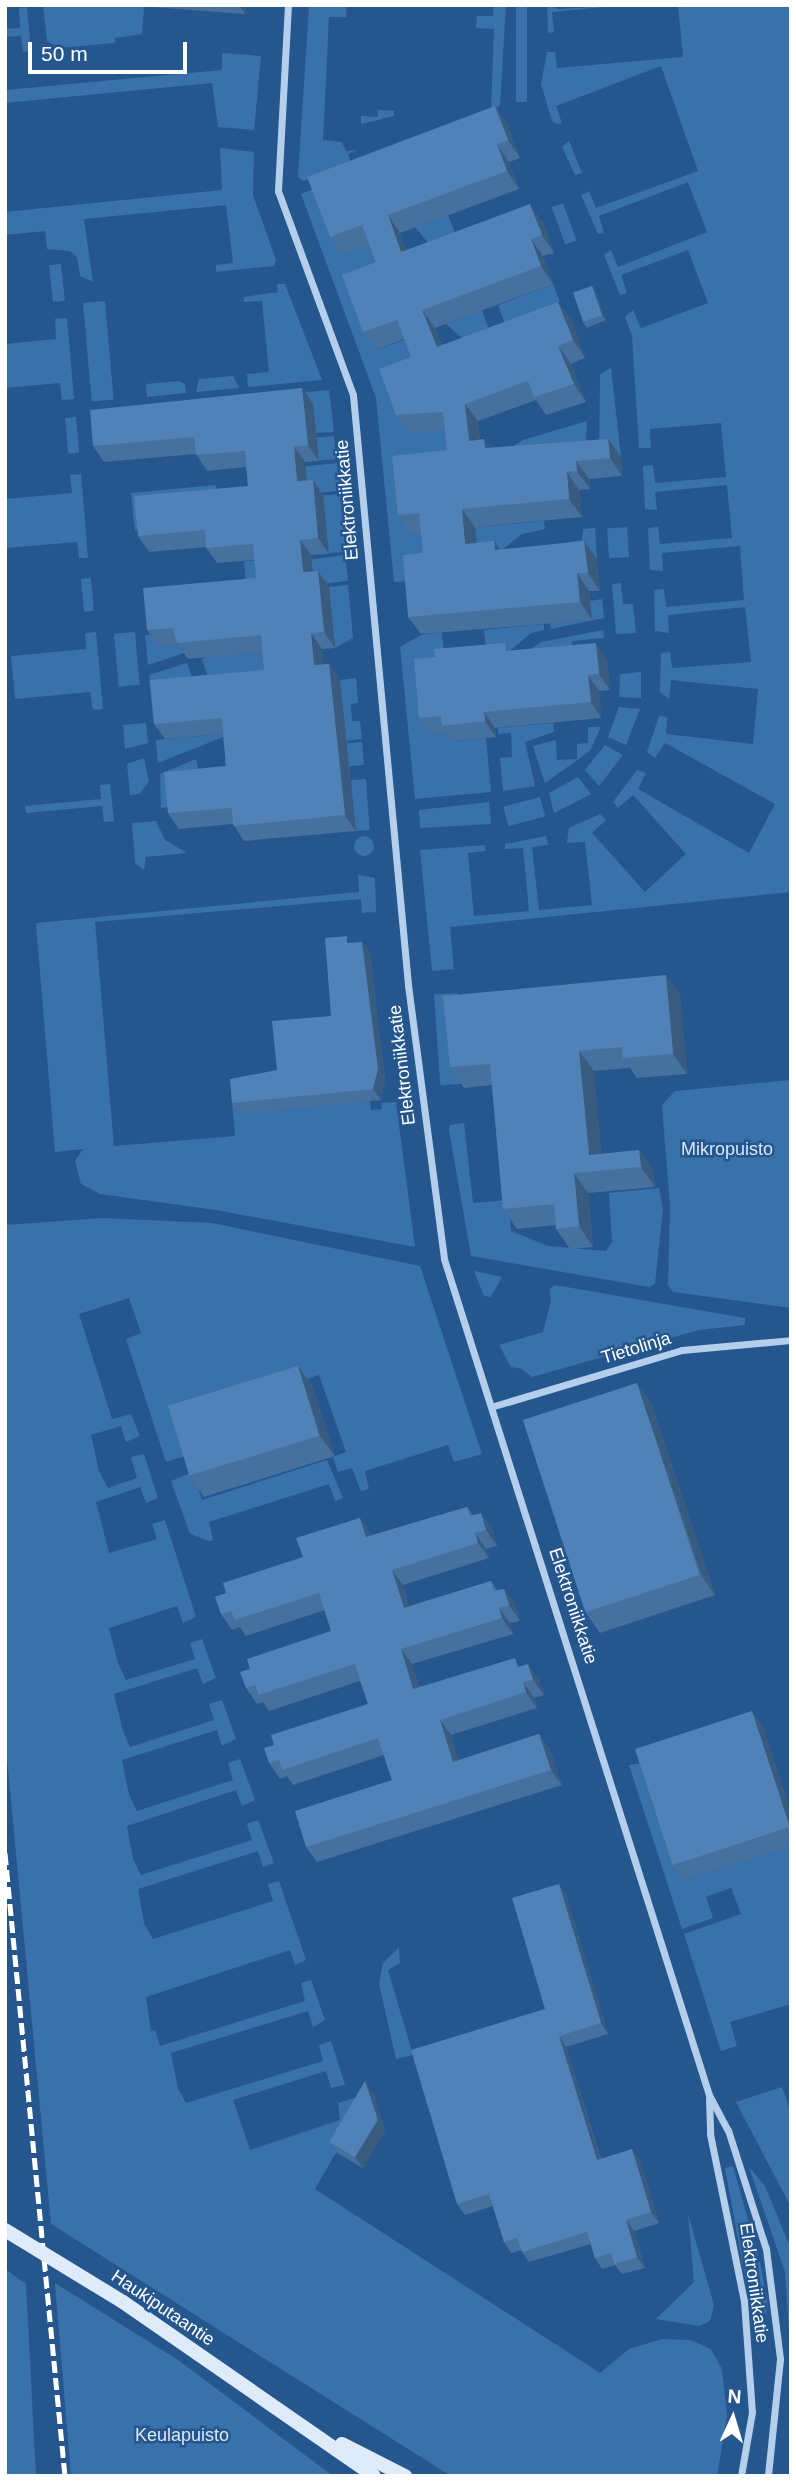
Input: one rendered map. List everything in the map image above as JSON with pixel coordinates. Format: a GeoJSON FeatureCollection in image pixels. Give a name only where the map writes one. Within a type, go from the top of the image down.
{"type":"FeatureCollection","features":[{"type":"Feature","properties":{"kind":"main road","name":"Haukiputaantie"},"geometry":{"type":"LineString","coordinates":[[5,2230],[123,2302],[374,2476]]}},
{"type":"Feature","properties":{"kind":"main road","name":"Haukiputaantie"},"geometry":{"type":"LineString","coordinates":[[297,2422],[405,2476]]}},
{"type":"Feature","properties":{"kind":"street","name":"Elektroniikkatie"},"geometry":{"type":"LineString","coordinates":[[288,5],[278,191],[353,395],[425,1130],[444,1259],[494,1406],[709,2095],[736,2153],[766,2249],[780,2359],[768,2476]]}},
{"type":"Feature","properties":{"kind":"street","name":"Tietolinja"},"geometry":{"type":"LineString","coordinates":[[494,1406],[682,1350],[791,1340]]}},
{"type":"Feature","properties":{"kind":"street","name":"Elektroniikkatie"},"geometry":{"type":"LineString","coordinates":[[709,2095],[710,2134],[744,2301],[752,2412],[741,2476]]}},
{"type":"Feature","properties":{"kind":"green space"},"geometry":{"type":"Polygon","coordinates":[[[43,5],[144,7],[142,34],[115,38],[115,43],[58,48],[47,41],[43,5]]]}},
{"type":"Feature","properties":{"kind":"green space"},"geometry":{"type":"Polygon","coordinates":[[[309,5],[347,5],[346,17],[329,17],[323,140],[342,142],[346,151],[358,150],[348,154],[351,163],[303,181],[298,177],[309,5]]]}},
{"type":"Feature","properties":{"kind":"green space"},"geometry":{"type":"Polygon","coordinates":[[[494,5],[506,5],[500,106],[491,110],[494,29],[476,28],[477,16],[493,16],[494,5]]]}},
{"type":"Feature","properties":{"kind":"green space"},"geometry":{"type":"Polygon","coordinates":[[[516,5],[527,5],[527,102],[516,102],[516,5]]]}},
{"type":"Feature","properties":{"kind":"green space"},"geometry":{"type":"Polygon","coordinates":[[[547,5],[559,9],[626,5],[552,12],[554,32],[548,33],[547,5]]]}},
{"type":"Feature","properties":{"kind":"green space"},"geometry":{"type":"Polygon","coordinates":[[[678,5],[791,5],[791,892],[450,927],[454,969],[432,971],[420,850],[485,845],[486,851],[468,853],[474,916],[529,911],[523,848],[505,849],[505,844],[546,836],[548,845],[532,847],[539,910],[592,905],[585,842],[567,843],[569,828],[600,814],[606,820],[592,833],[645,892],[686,854],[633,795],[618,808],[613,802],[637,770],[646,773],[638,789],[749,853],[775,804],[665,743],[655,758],[647,752],[659,716],[667,717],[666,734],[753,744],[758,689],[671,680],[669,699],[660,692],[661,653],[670,652],[672,668],[751,662],[745,607],[668,615],[669,633],[655,631],[654,590],[664,589],[666,607],[744,600],[740,546],[662,553],[663,571],[650,570],[648,528],[658,527],[660,544],[732,538],[727,485],[655,492],[657,510],[645,509],[643,466],[653,465],[655,483],[726,477],[721,423],[650,429],[651,448],[639,448],[632,336],[625,317],[633,310],[641,328],[708,303],[688,250],[621,275],[627,293],[620,295],[604,255],[611,250],[618,267],[707,232],[688,182],[599,216],[604,233],[598,234],[581,195],[589,191],[596,208],[698,171],[661,66],[556,106],[562,123],[557,124],[552,121],[541,84],[547,52],[555,52],[557,68],[683,57],[678,5]]]}},
{"type":"Feature","properties":{"kind":"green space"},"geometry":{"type":"Polygon","coordinates":[[[27,7],[31,51],[23,52],[21,36],[5,37],[5,29],[20,28],[19,8],[27,7]]]}},
{"type":"Feature","properties":{"kind":"green space"},"geometry":{"type":"Polygon","coordinates":[[[222,53],[261,56],[254,130],[218,127],[212,83],[5,103],[5,90],[222,70],[222,53]]]}},
{"type":"Feature","properties":{"kind":"green space"},"geometry":{"type":"Polygon","coordinates":[[[378,110],[394,111],[394,116],[361,124],[361,116],[378,117],[378,110]]]}},
{"type":"Feature","properties":{"kind":"green space"},"geometry":{"type":"Polygon","coordinates":[[[569,141],[582,173],[575,175],[562,147],[569,141]]]}},
{"type":"Feature","properties":{"kind":"green space"},"geometry":{"type":"Polygon","coordinates":[[[220,148],[254,152],[253,195],[276,260],[274,266],[216,272],[216,265],[233,263],[226,205],[84,219],[93,282],[80,276],[77,257],[70,251],[47,249],[45,231],[5,235],[5,212],[222,190],[220,148]]]}},
{"type":"Feature","properties":{"kind":"green space"},"geometry":{"type":"Polygon","coordinates":[[[319,187],[375,243],[389,280],[376,350],[409,338],[455,429],[460,468],[411,532],[432,531],[416,581],[394,582],[376,398],[301,194],[319,187]]]}},
{"type":"Feature","properties":{"kind":"green space"},"geometry":{"type":"Polygon","coordinates":[[[563,203],[577,241],[565,245],[552,207],[563,203]]]}},
{"type":"Feature","properties":{"kind":"green space"},"geometry":{"type":"Polygon","coordinates":[[[448,215],[455,233],[428,243],[415,227],[448,215]]]}},
{"type":"Feature","properties":{"kind":"green space"},"geometry":{"type":"Polygon","coordinates":[[[61,264],[65,301],[53,302],[49,265],[61,264]]]}},
{"type":"Feature","properties":{"kind":"green space"},"geometry":{"type":"Polygon","coordinates":[[[277,284],[285,284],[322,380],[248,387],[247,374],[269,372],[262,301],[244,302],[244,297],[278,292],[277,284]]]}},
{"type":"Feature","properties":{"kind":"green space"},"geometry":{"type":"Polygon","coordinates":[[[553,284],[560,302],[505,323],[498,305],[553,284]]]}},
{"type":"Feature","properties":{"kind":"green space"},"geometry":{"type":"Polygon","coordinates":[[[105,301],[114,400],[92,402],[83,303],[105,301]]]}},
{"type":"Feature","properties":{"kind":"green space"},"geometry":{"type":"Polygon","coordinates":[[[482,310],[489,329],[463,339],[446,324],[482,310]]]}},
{"type":"Feature","properties":{"kind":"green space"},"geometry":{"type":"Polygon","coordinates":[[[67,318],[74,399],[62,400],[60,383],[5,388],[5,344],[56,339],[55,319],[67,318]]]}},
{"type":"Feature","properties":{"kind":"green space"},"geometry":{"type":"Polygon","coordinates":[[[611,368],[621,457],[599,459],[600,374],[611,368]]]}},
{"type":"Feature","properties":{"kind":"green space"},"geometry":{"type":"Polygon","coordinates":[[[233,376],[239,388],[196,392],[199,379],[233,376]]]}},
{"type":"Feature","properties":{"kind":"green space"},"geometry":{"type":"Polygon","coordinates":[[[179,381],[185,384],[186,393],[147,397],[146,384],[179,381]]]}},
{"type":"Feature","properties":{"kind":"green space"},"geometry":{"type":"Polygon","coordinates":[[[329,390],[334,432],[316,433],[249,397],[329,390]]]}},
{"type":"Feature","properties":{"kind":"green space"},"geometry":{"type":"Polygon","coordinates":[[[76,417],[79,453],[68,454],[65,418],[76,417]]]}},
{"type":"Feature","properties":{"kind":"green space"},"geometry":{"type":"Polygon","coordinates":[[[587,421],[586,445],[497,457],[523,440],[587,421]]]}},
{"type":"Feature","properties":{"kind":"green space"},"geometry":{"type":"Polygon","coordinates":[[[334,436],[336,459],[318,460],[316,438],[334,436]]]}},
{"type":"Feature","properties":{"kind":"green space"},"geometry":{"type":"Polygon","coordinates":[[[337,463],[340,491],[308,494],[305,466],[337,463]]]}},
{"type":"Feature","properties":{"kind":"green space"},"geometry":{"type":"Polygon","coordinates":[[[81,474],[88,558],[79,558],[77,542],[5,548],[5,499],[72,493],[70,475],[81,474]]]}},
{"type":"Feature","properties":{"kind":"green space"},"geometry":{"type":"Polygon","coordinates":[[[216,485],[218,505],[135,531],[131,493],[216,485]]]}},
{"type":"Feature","properties":{"kind":"green space"},"geometry":{"type":"Polygon","coordinates":[[[340,494],[345,552],[328,553],[323,495],[340,494]]]}},
{"type":"Feature","properties":{"kind":"green space"},"geometry":{"type":"Polygon","coordinates":[[[544,521],[545,529],[522,534],[493,557],[478,558],[475,527],[544,521]]]}},
{"type":"Feature","properties":{"kind":"green space"},"geometry":{"type":"Polygon","coordinates":[[[627,527],[629,557],[609,558],[607,528],[627,527]]]}},
{"type":"Feature","properties":{"kind":"green space"},"geometry":{"type":"Polygon","coordinates":[[[595,528],[597,559],[533,565],[524,550],[582,540],[583,529],[595,528]]]}},
{"type":"Feature","properties":{"kind":"green space"},"geometry":{"type":"Polygon","coordinates":[[[345,555],[348,581],[314,585],[311,559],[345,555]]]}},
{"type":"Feature","properties":{"kind":"green space"},"geometry":{"type":"Polygon","coordinates":[[[258,560],[261,594],[247,595],[244,561],[258,560]]]}},
{"type":"Feature","properties":{"kind":"green space"},"geometry":{"type":"Polygon","coordinates":[[[91,578],[94,611],[84,612],[81,579],[91,578]]]}},
{"type":"Feature","properties":{"kind":"green space"},"geometry":{"type":"Polygon","coordinates":[[[621,583],[623,604],[633,604],[636,633],[616,634],[612,584],[621,583]]]}},
{"type":"Feature","properties":{"kind":"green space"},"geometry":{"type":"Polygon","coordinates":[[[348,585],[353,638],[335,648],[329,587],[348,585]]]}},
{"type":"Feature","properties":{"kind":"green space"},"geometry":{"type":"Polygon","coordinates":[[[602,599],[604,618],[551,629],[550,623],[592,620],[590,601],[602,599]]]}},
{"type":"Feature","properties":{"kind":"green space"},"geometry":{"type":"Polygon","coordinates":[[[544,624],[544,630],[531,633],[504,656],[487,657],[484,630],[544,624]]]}},
{"type":"Feature","properties":{"kind":"green space"},"geometry":{"type":"Polygon","coordinates":[[[603,630],[604,638],[572,641],[574,662],[516,659],[541,642],[603,630]]]}},
{"type":"Feature","properties":{"kind":"green space"},"geometry":{"type":"Polygon","coordinates":[[[96,632],[103,709],[93,710],[90,692],[15,699],[11,656],[86,649],[85,633],[96,632]]]}},
{"type":"Feature","properties":{"kind":"green space"},"geometry":{"type":"Polygon","coordinates":[[[135,632],[140,685],[119,687],[114,634],[135,632]]]}},
{"type":"Feature","properties":{"kind":"green space"},"geometry":{"type":"Polygon","coordinates":[[[442,632],[446,672],[430,734],[452,732],[453,741],[486,738],[491,792],[415,799],[400,647],[421,635],[442,632]]]}},
{"type":"Feature","properties":{"kind":"green space"},"geometry":{"type":"Polygon","coordinates":[[[145,635],[224,640],[148,665],[145,635]]]}},
{"type":"Feature","properties":{"kind":"green space"},"geometry":{"type":"Polygon","coordinates":[[[224,650],[225,655],[266,651],[270,686],[153,717],[149,675],[187,663],[196,689],[210,684],[202,659],[224,650]]]}},
{"type":"Feature","properties":{"kind":"green space"},"geometry":{"type":"Polygon","coordinates":[[[641,672],[641,698],[619,697],[620,674],[641,672]]]}},
{"type":"Feature","properties":{"kind":"green space"},"geometry":{"type":"Polygon","coordinates":[[[356,678],[358,703],[351,704],[352,721],[360,721],[362,739],[346,741],[340,680],[356,678]]]}},
{"type":"Feature","properties":{"kind":"green space"},"geometry":{"type":"Polygon","coordinates":[[[619,707],[640,709],[626,745],[608,737],[619,707]]]}},
{"type":"Feature","properties":{"kind":"green space"},"geometry":{"type":"Polygon","coordinates":[[[146,723],[148,743],[125,749],[123,725],[146,723]]]}},
{"type":"Feature","properties":{"kind":"green space"},"geometry":{"type":"Polygon","coordinates":[[[553,723],[554,732],[525,742],[535,786],[503,791],[500,758],[512,757],[511,733],[498,734],[498,728],[553,723]]]}},
{"type":"Feature","properties":{"kind":"green space"},"geometry":{"type":"Polygon","coordinates":[[[588,727],[601,727],[590,751],[545,783],[533,746],[556,740],[557,760],[577,759],[577,744],[588,743],[588,727]]]}},
{"type":"Feature","properties":{"kind":"green space"},"geometry":{"type":"Polygon","coordinates":[[[233,733],[158,763],[156,740],[233,733]]]}},
{"type":"Feature","properties":{"kind":"green space"},"geometry":{"type":"Polygon","coordinates":[[[362,742],[364,765],[334,768],[332,745],[362,742]]]}},
{"type":"Feature","properties":{"kind":"green space"},"geometry":{"type":"Polygon","coordinates":[[[605,745],[623,755],[599,786],[585,770],[605,745]]]}},
{"type":"Feature","properties":{"kind":"green space"},"geometry":{"type":"Polygon","coordinates":[[[144,758],[149,782],[139,794],[130,795],[127,764],[144,758]]]}},
{"type":"Feature","properties":{"kind":"green space"},"geometry":{"type":"Polygon","coordinates":[[[196,759],[202,785],[177,806],[161,808],[160,774],[196,759]]]}},
{"type":"Feature","properties":{"kind":"green space"},"geometry":{"type":"Polygon","coordinates":[[[578,777],[591,794],[554,813],[549,793],[578,777]]]}},
{"type":"Feature","properties":{"kind":"green space"},"geometry":{"type":"Polygon","coordinates":[[[366,779],[370,830],[355,831],[351,780],[366,779]]]}},
{"type":"Feature","properties":{"kind":"green space"},"geometry":{"type":"Polygon","coordinates":[[[110,784],[114,821],[104,822],[102,806],[26,813],[25,806],[101,799],[100,785],[110,784]]]}},
{"type":"Feature","properties":{"kind":"green space"},"geometry":{"type":"Polygon","coordinates":[[[540,797],[545,816],[508,826],[503,807],[540,797]]]}},
{"type":"Feature","properties":{"kind":"green space"},"geometry":{"type":"Polygon","coordinates":[[[489,802],[491,824],[420,828],[419,810],[489,802]]]}},
{"type":"Feature","properties":{"kind":"green space"},"geometry":{"type":"Polygon","coordinates":[[[156,821],[165,840],[187,853],[146,857],[144,870],[135,863],[132,823],[156,821]]]}},
{"type":"Feature","properties":{"kind":"green space"},"geometry":{"type":"Polygon","coordinates":[[[364,836],[371,839],[374,846],[371,853],[364,856],[357,853],[354,846],[357,839],[364,836]]]}},
{"type":"Feature","properties":{"kind":"green space"},"geometry":{"type":"Polygon","coordinates":[[[358,875],[375,878],[376,912],[362,913],[361,899],[95,922],[114,1146],[235,1136],[231,1091],[370,1101],[371,1110],[382,1109],[381,1103],[396,1102],[415,1247],[216,1210],[100,1194],[81,1184],[75,1161],[83,1149],[55,1152],[36,923],[359,892],[358,875]]]}},
{"type":"Feature","properties":{"kind":"green space"},"geometry":{"type":"Polygon","coordinates":[[[457,993],[463,1084],[440,1085],[434,995],[457,993]]]}},
{"type":"Feature","properties":{"kind":"green space","name":"Mikropuisto"},"geometry":{"type":"Polygon","coordinates":[[[791,1080],[791,1308],[673,1292],[668,1285],[670,1207],[662,1105],[675,1091],[791,1080]]]}},
{"type":"Feature","properties":{"kind":"green space"},"geometry":{"type":"Polygon","coordinates":[[[464,1123],[473,1203],[508,1200],[511,1231],[548,1246],[606,1251],[612,1242],[609,1193],[659,1188],[663,1209],[655,1284],[649,1287],[471,1256],[449,1130],[450,1125],[464,1123]]]}},
{"type":"Feature","properties":{"kind":"green space"},"geometry":{"type":"Polygon","coordinates":[[[103,1218],[212,1223],[420,1266],[482,1454],[454,1462],[448,1445],[365,1471],[369,1489],[361,1491],[352,1468],[338,1472],[333,1457],[346,1452],[319,1375],[223,1407],[188,1455],[166,1462],[126,1339],[141,1333],[129,1298],[79,1314],[112,1419],[131,1414],[140,1436],[126,1442],[121,1426],[91,1435],[99,1471],[108,1488],[137,1478],[131,1457],[144,1454],[158,1498],[146,1503],[140,1487],[96,1502],[109,1553],[157,1539],[152,1524],[165,1520],[196,1617],[183,1623],[177,1606],[109,1628],[118,1663],[126,1680],[195,1659],[190,1643],[202,1639],[216,1678],[203,1684],[197,1668],[114,1694],[123,1731],[130,1747],[214,1720],[209,1704],[222,1700],[236,1739],[222,1746],[217,1730],[122,1760],[129,1795],[137,1811],[233,1780],[228,1763],[240,1759],[255,1800],[242,1806],[236,1790],[127,1826],[133,1859],[141,1875],[252,1840],[247,1824],[258,1820],[274,1863],[263,1867],[258,1851],[138,1889],[144,1923],[153,1939],[273,1901],[268,1884],[279,1881],[306,1960],[295,1965],[290,1950],[146,1997],[151,2031],[155,2030],[160,2046],[305,2001],[301,1983],[311,1980],[325,2020],[313,2027],[308,2011],[171,2053],[178,2089],[186,2103],[323,2061],[319,2045],[331,2041],[345,2085],[331,2088],[326,2071],[233,2100],[250,2150],[340,2120],[338,2103],[354,2098],[360,2103],[371,2092],[315,2189],[600,2373],[629,2349],[662,2339],[690,2340],[711,2349],[722,2369],[727,2416],[717,2476],[451,2476],[51,2224],[5,1737],[5,1225],[103,1218]]]}},
{"type":"Feature","properties":{"kind":"green space"},"geometry":{"type":"Polygon","coordinates":[[[474,1271],[502,1277],[491,1297],[484,1296],[474,1271]]]}},
{"type":"Feature","properties":{"kind":"green space"},"geometry":{"type":"Polygon","coordinates":[[[555,1285],[745,1318],[745,1325],[699,1330],[532,1377],[522,1369],[511,1367],[499,1345],[543,1332],[551,1301],[549,1289],[555,1285]]]}},
{"type":"Feature","properties":{"kind":"green space"},"geometry":{"type":"Polygon","coordinates":[[[327,1460],[343,1498],[335,1501],[329,1484],[209,1522],[213,1540],[209,1541],[190,1534],[171,1481],[193,1472],[202,1500],[327,1460]]]}},
{"type":"Feature","properties":{"kind":"green space"},"geometry":{"type":"Polygon","coordinates":[[[646,1763],[791,1846],[791,2004],[730,2022],[737,2046],[721,2051],[684,1934],[741,1914],[731,1888],[706,1897],[713,1918],[682,1929],[629,1765],[646,1763]]]}},
{"type":"Feature","properties":{"kind":"green space"},"geometry":{"type":"Polygon","coordinates":[[[399,1947],[400,1963],[388,1970],[413,2055],[396,2059],[379,1984],[383,1963],[399,1947]]]}},
{"type":"Feature","properties":{"kind":"green space"},"geometry":{"type":"Polygon","coordinates":[[[782,2087],[791,2113],[791,2207],[736,2102],[782,2087]]]}},
{"type":"Feature","properties":{"kind":"green space"},"geometry":{"type":"Polygon","coordinates":[[[733,2166],[761,2267],[768,2307],[761,2325],[753,2321],[725,2168],[733,2166]]]}},
{"type":"Feature","properties":{"kind":"green space"},"geometry":{"type":"Polygon","coordinates":[[[749,2167],[765,2186],[791,2249],[791,2364],[785,2272],[749,2167]]]}},
{"type":"Feature","properties":{"kind":"green space"},"geometry":{"type":"Polygon","coordinates":[[[688,2214],[714,2305],[710,2321],[699,2326],[656,2319],[694,2282],[688,2214]]]}},
{"type":"Feature","properties":{"kind":"green space"},"geometry":{"type":"Polygon","coordinates":[[[5,2269],[26,2284],[36,2476],[5,2476],[5,2269]]]}},
{"type":"Feature","properties":{"kind":"green space","name":"Keulapuisto"},"geometry":{"type":"Polygon","coordinates":[[[55,2283],[178,2360],[333,2476],[71,2476],[55,2283]]]}},
{"type":"Feature","properties":{"kind":"building"},"geometry":{"type":"Polygon","coordinates":[[[495,106],[508,140],[497,144],[507,171],[388,215],[401,252],[530,204],[542,235],[531,239],[541,266],[422,310],[437,347],[558,302],[573,340],[558,346],[574,384],[534,397],[528,381],[465,404],[469,441],[484,439],[485,448],[608,439],[610,458],[576,461],[577,471],[567,472],[569,499],[462,509],[465,544],[494,541],[495,550],[584,541],[588,573],[577,573],[580,602],[408,617],[403,555],[423,553],[419,513],[398,515],[392,456],[447,450],[443,412],[396,415],[379,369],[411,357],[397,320],[363,332],[342,275],[376,262],[362,225],[330,237],[307,177],[495,106]]]}},
{"type":"Feature","properties":{"kind":"building"},"geometry":{"type":"Polygon","coordinates":[[[592,286],[602,315],[583,322],[573,293],[592,286]]]}},
{"type":"Feature","properties":{"kind":"building"},"geometry":{"type":"Polygon","coordinates":[[[302,388],[308,445],[294,447],[297,481],[313,480],[318,538],[300,540],[303,572],[318,571],[324,632],[311,633],[314,665],[329,664],[345,815],[233,826],[232,808],[168,813],[164,772],[226,766],[222,718],[154,724],[150,680],[264,670],[261,635],[177,643],[173,628],[147,630],[143,588],[256,578],[253,544],[206,548],[205,530],[138,536],[134,496],[248,486],[245,451],[196,455],[194,437],[93,446],[90,410],[302,388]]]}},
{"type":"Feature","properties":{"kind":"building"},"geometry":{"type":"Polygon","coordinates":[[[505,643],[506,651],[596,643],[599,674],[588,675],[591,702],[484,712],[485,721],[442,726],[441,716],[419,718],[414,659],[435,657],[434,649],[505,643]]]}},
{"type":"Feature","properties":{"kind":"building"},"geometry":{"type":"Polygon","coordinates":[[[347,936],[347,943],[362,942],[378,1069],[373,1089],[232,1103],[230,1079],[277,1070],[272,1021],[331,1016],[325,938],[347,936]]]}},
{"type":"Feature","properties":{"kind":"building"},"geometry":{"type":"Polygon","coordinates":[[[666,975],[673,1054],[623,1058],[622,1047],[579,1051],[589,1155],[639,1150],[641,1167],[574,1173],[579,1226],[556,1229],[554,1204],[503,1209],[490,1064],[450,1067],[443,996],[666,975]]]}},
{"type":"Feature","properties":{"kind":"building"},"geometry":{"type":"Polygon","coordinates":[[[298,1366],[319,1436],[189,1476],[168,1406],[298,1366]]]}},
{"type":"Feature","properties":{"kind":"building"},"geometry":{"type":"Polygon","coordinates":[[[637,1383],[699,1575],[585,1612],[523,1420],[637,1383]]]}},
{"type":"Feature","properties":{"kind":"building"},"geometry":{"type":"Polygon","coordinates":[[[467,1507],[470,1516],[481,1513],[486,1530],[475,1533],[478,1543],[392,1570],[404,1608],[491,1581],[494,1591],[504,1589],[509,1605],[499,1608],[502,1618],[401,1649],[413,1689],[515,1658],[518,1667],[528,1664],[533,1680],[523,1682],[526,1692],[440,1720],[453,1762],[539,1734],[551,1770],[306,1847],[295,1811],[392,1780],[378,1738],[282,1770],[279,1760],[269,1763],[264,1748],[274,1745],[271,1735],[368,1704],[355,1664],[258,1695],[255,1685],[246,1688],[240,1672],[250,1669],[247,1659],[331,1631],[319,1593],[235,1620],[231,1611],[221,1614],[215,1597],[226,1593],[223,1583],[303,1557],[296,1538],[360,1518],[366,1537],[467,1507]]]}},
{"type":"Feature","properties":{"kind":"building"},"geometry":{"type":"Polygon","coordinates":[[[752,1711],[790,1827],[673,1865],[635,1749],[752,1711]]]}},
{"type":"Feature","properties":{"kind":"building"},"geometry":{"type":"Polygon","coordinates":[[[559,1884],[601,2023],[559,2036],[597,2160],[632,2149],[651,2212],[626,2220],[637,2257],[614,2264],[611,2253],[595,2258],[587,2232],[522,2252],[517,2238],[504,2242],[489,2194],[457,2204],[411,2050],[545,2009],[512,1898],[559,1884]]]}},
{"type":"Feature","properties":{"kind":"building"},"geometry":{"type":"Polygon","coordinates":[[[365,2081],[378,2120],[355,2157],[329,2142],[365,2081]]]}},
{"type":"Feature","properties":{"kind":"railway"},"geometry":{"type":"LineString","coordinates":[[5,1853],[65,2476]]}}]}
